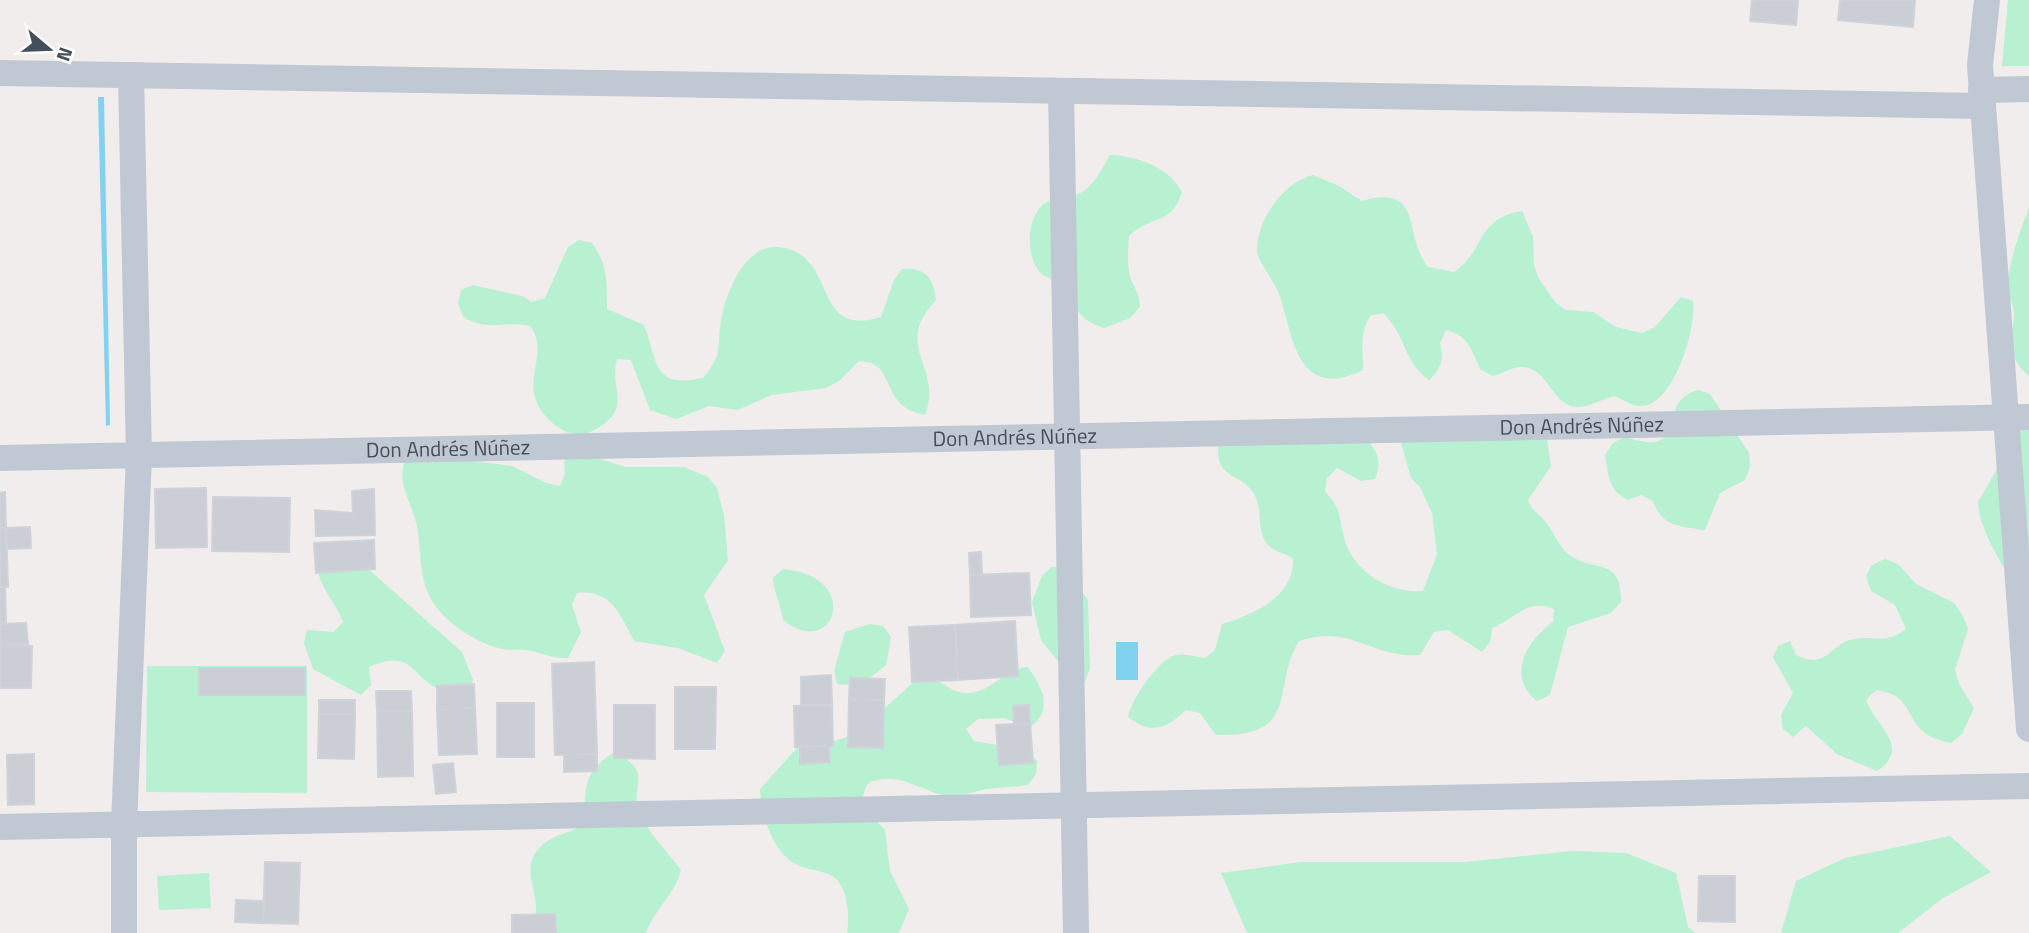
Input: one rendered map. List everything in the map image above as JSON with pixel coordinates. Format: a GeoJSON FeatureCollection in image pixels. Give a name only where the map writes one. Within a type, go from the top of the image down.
{"type":"FeatureCollection","features":[{"type":"Feature","properties":{"kind":"street"},"geometry":{"type":"LineString","coordinates":[[1987,0],[1980,65],[2017,417],[2029,729]]}},
{"type":"Feature","properties":{"kind":"street"},"geometry":{"type":"LineString","coordinates":[[0,73],[1061,91],[1982,98],[2029,89]]}},
{"type":"Feature","properties":{"kind":"street"},"geometry":{"type":"LineString","coordinates":[[124,933],[124,825],[139,455],[131,75]]}},
{"type":"Feature","properties":{"kind":"street"},"geometry":{"type":"LineString","coordinates":[[1061,91],[1076,933]]}},
{"type":"Feature","properties":{"kind":"street","name":"Don Andrés Núñez"},"geometry":{"type":"LineString","coordinates":[[0,458],[2017,417]]}},
{"type":"Feature","properties":{"kind":"street"},"geometry":{"type":"LineString","coordinates":[[0,827],[2029,786]]}},
{"type":"Feature","properties":{"kind":"green space"},"geometry":{"type":"Polygon","coordinates":[[[2008,0],[2029,0],[2029,66],[2002,66],[2008,0]]]}},
{"type":"Feature","properties":{"kind":"green space"},"geometry":{"type":"Polygon","coordinates":[[[1110,155],[1151,164],[1169,176],[1182,192],[1178,203],[1166,215],[1137,229],[1129,236],[1129,271],[1140,307],[1130,318],[1104,328],[1087,320],[1060,284],[1041,273],[1032,256],[1030,235],[1041,206],[1054,199],[1077,195],[1085,190],[1096,179],[1110,155]]]}},
{"type":"Feature","properties":{"kind":"green space"},"geometry":{"type":"Polygon","coordinates":[[[1313,175],[1339,186],[1362,201],[1382,197],[1395,199],[1404,206],[1420,254],[1428,267],[1454,272],[1472,254],[1496,221],[1522,211],[1533,237],[1534,266],[1539,279],[1555,302],[1566,310],[1593,312],[1616,327],[1642,333],[1655,327],[1681,297],[1693,301],[1687,346],[1673,380],[1652,403],[1637,406],[1614,396],[1577,407],[1561,400],[1537,372],[1529,368],[1517,367],[1493,376],[1481,370],[1465,340],[1446,330],[1440,343],[1441,363],[1429,380],[1414,365],[1396,330],[1383,313],[1370,316],[1364,330],[1363,370],[1332,379],[1311,371],[1297,351],[1277,289],[1257,252],[1261,228],[1273,204],[1291,186],[1313,175]]]}},
{"type":"Feature","properties":{"kind":"green space"},"geometry":{"type":"Polygon","coordinates":[[[2029,207],[2029,376],[2017,362],[2012,349],[2014,313],[2008,286],[2013,256],[2029,207]]]}},
{"type":"Feature","properties":{"kind":"green space"},"geometry":{"type":"Polygon","coordinates":[[[579,240],[592,243],[601,259],[606,282],[607,309],[644,325],[659,369],[665,376],[674,379],[703,378],[709,370],[717,355],[722,316],[730,289],[745,264],[754,254],[765,248],[778,247],[797,253],[810,264],[833,306],[843,316],[858,321],[881,317],[894,280],[902,269],[922,272],[933,286],[936,300],[923,317],[918,331],[918,345],[928,383],[929,398],[925,415],[900,403],[879,369],[871,363],[859,361],[839,381],[826,388],[772,395],[737,410],[709,406],[676,419],[650,410],[631,360],[617,359],[615,379],[618,396],[610,419],[584,434],[575,435],[564,431],[550,421],[539,408],[534,395],[538,348],[530,326],[481,324],[463,317],[458,303],[461,290],[473,285],[525,297],[531,302],[545,298],[568,247],[579,240]]]}},
{"type":"Feature","properties":{"kind":"green space"},"geometry":{"type":"Polygon","coordinates":[[[1698,390],[1710,394],[1749,453],[1750,467],[1745,480],[1720,493],[1705,530],[1673,524],[1661,516],[1653,501],[1641,495],[1628,500],[1621,496],[1610,481],[1605,455],[1613,443],[1625,437],[1651,442],[1662,440],[1673,431],[1677,405],[1685,396],[1698,390]]]}},
{"type":"Feature","properties":{"kind":"green space"},"geometry":{"type":"Polygon","coordinates":[[[2029,413],[2029,608],[1990,542],[1978,502],[2029,413]]]}},
{"type":"Feature","properties":{"kind":"green space"},"geometry":{"type":"Polygon","coordinates":[[[1360,431],[1378,459],[1375,479],[1361,481],[1337,468],[1327,478],[1325,492],[1337,509],[1345,541],[1357,563],[1387,585],[1411,591],[1423,591],[1437,554],[1432,513],[1420,487],[1411,478],[1399,436],[1547,439],[1551,466],[1528,500],[1567,553],[1576,559],[1611,571],[1620,587],[1621,602],[1611,613],[1568,627],[1550,695],[1537,701],[1528,691],[1521,670],[1528,649],[1553,622],[1554,609],[1536,606],[1492,628],[1490,642],[1482,652],[1448,630],[1434,632],[1420,655],[1388,652],[1333,636],[1299,641],[1291,659],[1279,706],[1273,719],[1262,728],[1216,735],[1200,713],[1186,710],[1172,722],[1151,728],[1128,717],[1140,691],[1161,664],[1176,655],[1205,658],[1215,650],[1222,624],[1247,615],[1270,602],[1280,593],[1292,572],[1293,558],[1271,548],[1265,540],[1257,500],[1248,487],[1221,465],[1218,445],[1292,442],[1305,445],[1316,438],[1360,431]]]}},
{"type":"Feature","properties":{"kind":"green space"},"geometry":{"type":"Polygon","coordinates":[[[574,451],[626,467],[683,467],[708,477],[717,488],[724,515],[728,560],[704,595],[725,651],[717,663],[678,648],[634,641],[619,613],[599,595],[577,593],[572,605],[581,632],[568,658],[489,645],[458,628],[433,602],[425,584],[417,528],[402,478],[409,453],[512,466],[546,483],[560,486],[565,474],[564,461],[574,451]]]}},
{"type":"Feature","properties":{"kind":"green space"},"geometry":{"type":"Polygon","coordinates":[[[1885,559],[1898,564],[1916,584],[1954,603],[1963,616],[1968,629],[1955,670],[1959,684],[1974,708],[1962,734],[1951,743],[1934,738],[1923,731],[1900,699],[1876,690],[1866,700],[1892,745],[1887,762],[1877,771],[1837,754],[1806,726],[1793,737],[1783,729],[1781,715],[1793,693],[1773,657],[1778,646],[1790,641],[1796,655],[1815,660],[1846,641],[1892,637],[1906,629],[1895,605],[1871,591],[1866,576],[1872,565],[1885,559]]]}},
{"type":"Feature","properties":{"kind":"green space"},"geometry":{"type":"Polygon","coordinates":[[[1051,567],[1064,567],[1088,600],[1090,668],[1085,682],[1066,688],[1059,662],[1041,640],[1032,602],[1042,576],[1051,567]]]}},
{"type":"Feature","properties":{"kind":"green space"},"geometry":{"type":"Polygon","coordinates":[[[367,568],[462,652],[473,680],[470,694],[442,690],[411,667],[395,661],[369,667],[371,685],[361,695],[313,669],[304,643],[307,630],[334,632],[343,622],[318,572],[367,568]]]}},
{"type":"Feature","properties":{"kind":"green space"},"geometry":{"type":"Polygon","coordinates":[[[783,569],[808,575],[824,586],[832,599],[833,613],[827,624],[816,631],[801,630],[783,620],[773,578],[783,569]]]}},
{"type":"Feature","properties":{"kind":"green space"},"geometry":{"type":"Polygon","coordinates":[[[870,624],[883,626],[891,637],[886,665],[864,680],[837,684],[834,671],[845,632],[870,624]]]}},
{"type":"Feature","properties":{"kind":"green space"},"geometry":{"type":"Polygon","coordinates":[[[147,666],[307,666],[307,793],[146,792],[147,666]]]}},
{"type":"Feature","properties":{"kind":"green space"},"geometry":{"type":"Polygon","coordinates":[[[1028,667],[1041,690],[1044,705],[1038,720],[1031,727],[1004,718],[978,719],[966,729],[974,741],[1027,750],[1037,761],[1036,774],[1028,785],[952,797],[897,780],[877,780],[867,784],[863,796],[866,809],[885,830],[890,871],[909,909],[899,933],[847,933],[848,908],[840,884],[828,874],[792,862],[778,848],[768,829],[760,789],[805,739],[831,742],[856,734],[917,679],[932,679],[955,691],[968,693],[984,689],[1012,671],[1028,667]]]}},
{"type":"Feature","properties":{"kind":"green space"},"geometry":{"type":"Polygon","coordinates":[[[613,753],[634,766],[638,779],[639,811],[652,834],[681,870],[678,879],[646,933],[535,933],[536,905],[530,871],[534,855],[549,840],[583,823],[590,775],[613,753]]]}},
{"type":"Feature","properties":{"kind":"green space"},"geometry":{"type":"Polygon","coordinates":[[[1950,836],[1991,872],[1943,898],[1898,933],[1781,933],[1796,881],[1845,858],[1950,836]]]}},
{"type":"Feature","properties":{"kind":"green space"},"geometry":{"type":"Polygon","coordinates":[[[1571,851],[1626,853],[1676,873],[1688,927],[1695,933],[1247,933],[1221,873],[1300,862],[1465,862],[1571,851]]]}},
{"type":"Feature","properties":{"kind":"green space"},"geometry":{"type":"Polygon","coordinates":[[[209,873],[211,908],[159,910],[157,876],[209,873]]]}},
{"type":"Feature","properties":{"kind":"water"},"geometry":{"type":"Polygon","coordinates":[[[98,97],[104,97],[110,425],[106,426],[98,97]]]}},
{"type":"Feature","properties":{"kind":"water"},"geometry":{"type":"Polygon","coordinates":[[[1116,642],[1138,642],[1138,680],[1116,680],[1116,642]]]}},
{"type":"Feature","properties":{"kind":"building"},"geometry":{"type":"Polygon","coordinates":[[[1752,0],[1798,0],[1796,25],[1750,21],[1752,0]]]}},
{"type":"Feature","properties":{"kind":"building"},"geometry":{"type":"Polygon","coordinates":[[[1840,0],[1915,0],[1913,27],[1838,20],[1840,0]]]}},
{"type":"Feature","properties":{"kind":"building"},"geometry":{"type":"Polygon","coordinates":[[[206,488],[207,547],[156,548],[155,489],[206,488]]]}},
{"type":"Feature","properties":{"kind":"building"},"geometry":{"type":"Polygon","coordinates":[[[374,489],[375,535],[316,536],[315,510],[353,513],[352,491],[374,489]]]}},
{"type":"Feature","properties":{"kind":"building"},"geometry":{"type":"Polygon","coordinates":[[[5,492],[6,528],[0,528],[0,493],[5,492]]]}},
{"type":"Feature","properties":{"kind":"building"},"geometry":{"type":"Polygon","coordinates":[[[213,497],[290,498],[289,552],[212,551],[213,497]]]}},
{"type":"Feature","properties":{"kind":"building"},"geometry":{"type":"Polygon","coordinates":[[[30,527],[31,548],[7,549],[6,528],[30,527]]]}},
{"type":"Feature","properties":{"kind":"building"},"geometry":{"type":"Polygon","coordinates":[[[0,528],[6,528],[8,587],[0,587],[0,528]]]}},
{"type":"Feature","properties":{"kind":"building"},"geometry":{"type":"Polygon","coordinates":[[[374,540],[375,569],[316,573],[314,543],[374,540]]]}},
{"type":"Feature","properties":{"kind":"building"},"geometry":{"type":"Polygon","coordinates":[[[981,552],[982,575],[970,575],[969,553],[981,552]]]}},
{"type":"Feature","properties":{"kind":"building"},"geometry":{"type":"Polygon","coordinates":[[[1029,573],[1031,615],[971,617],[970,575],[1029,573]]]}},
{"type":"Feature","properties":{"kind":"building"},"geometry":{"type":"Polygon","coordinates":[[[0,587],[5,587],[6,622],[0,622],[0,587]]]}},
{"type":"Feature","properties":{"kind":"building"},"geometry":{"type":"Polygon","coordinates":[[[1015,621],[1018,676],[958,680],[955,625],[1015,621]]]}},
{"type":"Feature","properties":{"kind":"building"},"geometry":{"type":"Polygon","coordinates":[[[26,623],[28,644],[0,645],[0,624],[26,623]]]}},
{"type":"Feature","properties":{"kind":"building"},"geometry":{"type":"Polygon","coordinates":[[[955,625],[958,680],[912,682],[909,627],[955,625]]]}},
{"type":"Feature","properties":{"kind":"building"},"geometry":{"type":"Polygon","coordinates":[[[0,646],[32,646],[31,688],[0,688],[0,646]]]}},
{"type":"Feature","properties":{"kind":"building"},"geometry":{"type":"Polygon","coordinates":[[[594,662],[597,754],[555,755],[552,664],[594,662]]]}},
{"type":"Feature","properties":{"kind":"building"},"geometry":{"type":"Polygon","coordinates":[[[199,668],[305,668],[305,695],[199,695],[199,668]]]}},
{"type":"Feature","properties":{"kind":"building"},"geometry":{"type":"Polygon","coordinates":[[[831,675],[832,705],[801,706],[801,677],[831,675]]]}},
{"type":"Feature","properties":{"kind":"building"},"geometry":{"type":"Polygon","coordinates":[[[850,678],[885,679],[884,700],[849,699],[850,678]]]}},
{"type":"Feature","properties":{"kind":"building"},"geometry":{"type":"Polygon","coordinates":[[[474,684],[475,708],[437,710],[437,686],[474,684]]]}},
{"type":"Feature","properties":{"kind":"building"},"geometry":{"type":"Polygon","coordinates":[[[675,687],[716,687],[715,749],[675,749],[675,687]]]}},
{"type":"Feature","properties":{"kind":"building"},"geometry":{"type":"Polygon","coordinates":[[[376,691],[411,691],[412,711],[377,711],[376,691]]]}},
{"type":"Feature","properties":{"kind":"building"},"geometry":{"type":"Polygon","coordinates":[[[849,699],[884,700],[883,748],[848,747],[849,699]]]}},
{"type":"Feature","properties":{"kind":"building"},"geometry":{"type":"Polygon","coordinates":[[[319,700],[355,700],[355,714],[319,714],[319,700]]]}},
{"type":"Feature","properties":{"kind":"building"},"geometry":{"type":"Polygon","coordinates":[[[497,703],[534,703],[534,757],[497,757],[497,703]]]}},
{"type":"Feature","properties":{"kind":"building"},"geometry":{"type":"Polygon","coordinates":[[[614,705],[655,705],[655,759],[614,758],[614,705]]]}},
{"type":"Feature","properties":{"kind":"building"},"geometry":{"type":"Polygon","coordinates":[[[832,705],[833,746],[795,747],[794,706],[832,705]]]}},
{"type":"Feature","properties":{"kind":"building"},"geometry":{"type":"Polygon","coordinates":[[[1029,705],[1030,723],[1014,724],[1013,706],[1029,705]]]}},
{"type":"Feature","properties":{"kind":"building"},"geometry":{"type":"Polygon","coordinates":[[[475,708],[477,754],[439,755],[437,710],[475,708]]]}},
{"type":"Feature","properties":{"kind":"building"},"geometry":{"type":"Polygon","coordinates":[[[377,711],[412,711],[413,776],[378,777],[377,711]]]}},
{"type":"Feature","properties":{"kind":"building"},"geometry":{"type":"Polygon","coordinates":[[[319,714],[355,714],[354,759],[318,758],[319,714]]]}},
{"type":"Feature","properties":{"kind":"building"},"geometry":{"type":"Polygon","coordinates":[[[1030,723],[1033,763],[999,765],[996,725],[1030,723]]]}},
{"type":"Feature","properties":{"kind":"building"},"geometry":{"type":"Polygon","coordinates":[[[829,746],[830,762],[800,764],[800,747],[829,746]]]}},
{"type":"Feature","properties":{"kind":"building"},"geometry":{"type":"Polygon","coordinates":[[[34,754],[34,804],[8,805],[7,755],[34,754]]]}},
{"type":"Feature","properties":{"kind":"building"},"geometry":{"type":"Polygon","coordinates":[[[597,754],[597,771],[564,772],[564,755],[597,754]]]}},
{"type":"Feature","properties":{"kind":"building"},"geometry":{"type":"Polygon","coordinates":[[[453,763],[456,792],[436,794],[433,765],[453,763]]]}},
{"type":"Feature","properties":{"kind":"building"},"geometry":{"type":"Polygon","coordinates":[[[265,862],[300,863],[298,924],[263,923],[265,862]]]}},
{"type":"Feature","properties":{"kind":"building"},"geometry":{"type":"Polygon","coordinates":[[[1699,876],[1735,876],[1735,922],[1698,921],[1699,876]]]}},
{"type":"Feature","properties":{"kind":"building"},"geometry":{"type":"Polygon","coordinates":[[[236,900],[264,901],[263,923],[235,922],[236,900]]]}},
{"type":"Feature","properties":{"kind":"building"},"geometry":{"type":"Polygon","coordinates":[[[555,914],[556,933],[512,933],[512,915],[555,914]]]}}]}
